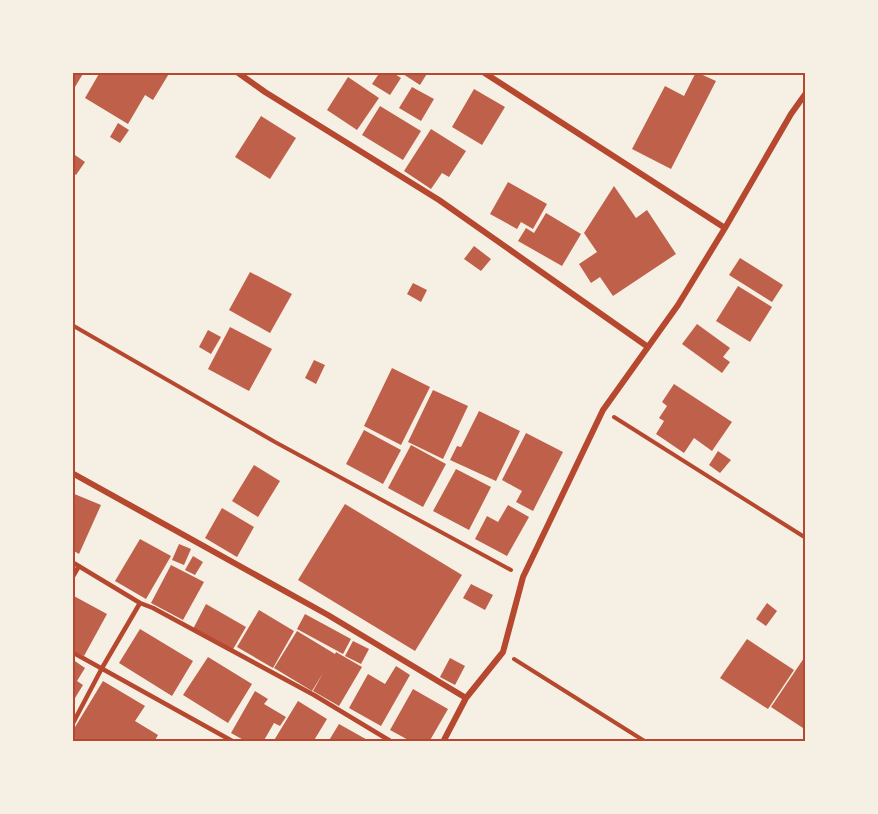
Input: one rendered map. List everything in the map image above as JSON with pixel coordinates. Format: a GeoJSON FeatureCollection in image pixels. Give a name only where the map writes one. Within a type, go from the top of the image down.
{"type":"FeatureCollection","features":[{"type":"Feature","properties":{"kind":"street"},"geometry":{"type":"LineString","coordinates":[[237,72],[265,92],[439,200],[648,347]]}},
{"type":"Feature","properties":{"kind":"street"},"geometry":{"type":"LineString","coordinates":[[483,72],[725,228]]}},
{"type":"Feature","properties":{"kind":"street"},"geometry":{"type":"LineString","coordinates":[[443,742],[466,698],[503,652],[523,577],[603,410],[678,305],[791,114],[806,93]]}},
{"type":"Feature","properties":{"kind":"street"},"geometry":{"type":"LineString","coordinates":[[72,473],[328,615],[466,698]]}},
{"type":"Feature","properties":{"kind":"lane"},"geometry":{"type":"LineString","coordinates":[[72,562],[140,603],[314,695],[392,742]]}},
{"type":"Feature","properties":{"kind":"lane"},"geometry":{"type":"LineString","coordinates":[[72,578],[80,566]]}},
{"type":"Feature","properties":{"kind":"lane"},"geometry":{"type":"LineString","coordinates":[[72,725],[140,603]]}},
{"type":"Feature","properties":{"kind":"lane"},"geometry":{"type":"LineString","coordinates":[[72,652],[234,742]]}},
{"type":"Feature","properties":{"kind":"path"},"geometry":{"type":"LineString","coordinates":[[72,325],[275,442],[523,577]]}},
{"type":"Feature","properties":{"kind":"path"},"geometry":{"type":"LineString","coordinates":[[603,410],[806,538]]}},
{"type":"Feature","properties":{"kind":"path"},"geometry":{"type":"LineString","coordinates":[[503,652],[646,742]]}},
{"type":"Feature","properties":{"kind":"building"},"geometry":{"type":"Polygon","coordinates":[[[72,72],[84,72],[72,92],[72,72]]]}},
{"type":"Feature","properties":{"kind":"building"},"geometry":{"type":"Polygon","coordinates":[[[100,72],[170,72],[153,100],[145,95],[128,124],[85,98],[100,72]]]}},
{"type":"Feature","properties":{"kind":"building"},"geometry":{"type":"Polygon","coordinates":[[[380,72],[392,72],[401,78],[390,95],[372,84],[380,72]]]}},
{"type":"Feature","properties":{"kind":"building"},"geometry":{"type":"Polygon","coordinates":[[[404,72],[428,72],[420,85],[403,74],[404,72]]]}},
{"type":"Feature","properties":{"kind":"building"},"geometry":{"type":"Polygon","coordinates":[[[696,72],[716,81],[671,169],[632,149],[665,86],[684,96],[696,72]]]}},
{"type":"Feature","properties":{"kind":"building"},"geometry":{"type":"Polygon","coordinates":[[[348,77],[379,98],[357,130],[327,110],[348,77]]]}},
{"type":"Feature","properties":{"kind":"building"},"geometry":{"type":"Polygon","coordinates":[[[412,87],[434,99],[421,121],[399,108],[412,87]]]}},
{"type":"Feature","properties":{"kind":"building"},"geometry":{"type":"Polygon","coordinates":[[[474,89],[505,107],[482,145],[452,127],[474,89]]]}},
{"type":"Feature","properties":{"kind":"building"},"geometry":{"type":"Polygon","coordinates":[[[380,106],[421,131],[403,160],[362,135],[380,106]]]}},
{"type":"Feature","properties":{"kind":"building"},"geometry":{"type":"Polygon","coordinates":[[[261,116],[296,138],[270,179],[235,157],[261,116]]]}},
{"type":"Feature","properties":{"kind":"building"},"geometry":{"type":"Polygon","coordinates":[[[118,123],[129,130],[120,143],[110,137],[118,123]]]}},
{"type":"Feature","properties":{"kind":"building"},"geometry":{"type":"Polygon","coordinates":[[[431,129],[466,151],[449,177],[442,173],[431,189],[404,171],[431,129]]]}},
{"type":"Feature","properties":{"kind":"building"},"geometry":{"type":"Polygon","coordinates":[[[75,155],[85,162],[76,175],[72,172],[72,159],[75,155]]]}},
{"type":"Feature","properties":{"kind":"building"},"geometry":{"type":"Polygon","coordinates":[[[508,182],[547,204],[533,229],[521,222],[517,229],[490,214],[508,182]]]}},
{"type":"Feature","properties":{"kind":"building"},"geometry":{"type":"Polygon","coordinates":[[[614,186],[636,218],[647,210],[676,254],[613,296],[600,277],[591,283],[579,264],[597,252],[584,233],[614,186]]]}},
{"type":"Feature","properties":{"kind":"building"},"geometry":{"type":"Polygon","coordinates":[[[546,213],[581,234],[562,266],[518,241],[526,228],[534,233],[546,213]]]}},
{"type":"Feature","properties":{"kind":"building"},"geometry":{"type":"Polygon","coordinates":[[[474,246],[491,259],[481,271],[464,259],[474,246]]]}},
{"type":"Feature","properties":{"kind":"building"},"geometry":{"type":"Polygon","coordinates":[[[740,258],[783,285],[772,302],[729,275],[740,258]]]}},
{"type":"Feature","properties":{"kind":"building"},"geometry":{"type":"Polygon","coordinates":[[[250,272],[292,294],[270,333],[229,310],[250,272]]]}},
{"type":"Feature","properties":{"kind":"building"},"geometry":{"type":"Polygon","coordinates":[[[413,283],[427,290],[421,302],[407,294],[413,283]]]}},
{"type":"Feature","properties":{"kind":"building"},"geometry":{"type":"Polygon","coordinates":[[[738,286],[772,307],[750,342],[716,321],[738,286]]]}},
{"type":"Feature","properties":{"kind":"building"},"geometry":{"type":"Polygon","coordinates":[[[697,324],[730,348],[723,357],[730,362],[722,373],[682,344],[697,324]]]}},
{"type":"Feature","properties":{"kind":"building"},"geometry":{"type":"Polygon","coordinates":[[[230,327],[272,349],[249,391],[208,369],[230,327]]]}},
{"type":"Feature","properties":{"kind":"building"},"geometry":{"type":"Polygon","coordinates":[[[208,330],[221,337],[211,354],[199,347],[208,330]]]}},
{"type":"Feature","properties":{"kind":"building"},"geometry":{"type":"Polygon","coordinates":[[[314,360],[325,365],[316,384],[305,378],[314,360]]]}},
{"type":"Feature","properties":{"kind":"building"},"geometry":{"type":"Polygon","coordinates":[[[392,368],[430,387],[401,445],[364,426],[392,368]]]}},
{"type":"Feature","properties":{"kind":"building"},"geometry":{"type":"Polygon","coordinates":[[[674,384],[732,422],[712,451],[694,438],[684,453],[656,434],[664,421],[659,418],[667,406],[662,402],[674,384]]]}},
{"type":"Feature","properties":{"kind":"building"},"geometry":{"type":"Polygon","coordinates":[[[433,390],[468,406],[443,459],[408,442],[433,390]]]}},
{"type":"Feature","properties":{"kind":"building"},"geometry":{"type":"Polygon","coordinates":[[[479,411],[520,431],[496,481],[450,460],[457,446],[461,447],[479,411]]]}},
{"type":"Feature","properties":{"kind":"building"},"geometry":{"type":"Polygon","coordinates":[[[364,430],[401,450],[383,484],[346,464],[364,430]]]}},
{"type":"Feature","properties":{"kind":"building"},"geometry":{"type":"Polygon","coordinates":[[[526,433],[563,452],[533,511],[516,502],[522,491],[502,480],[526,433]]]}},
{"type":"Feature","properties":{"kind":"building"},"geometry":{"type":"Polygon","coordinates":[[[411,445],[446,464],[423,507],[388,488],[411,445]]]}},
{"type":"Feature","properties":{"kind":"building"},"geometry":{"type":"Polygon","coordinates":[[[718,451],[731,460],[720,473],[709,465],[718,451]]]}},
{"type":"Feature","properties":{"kind":"building"},"geometry":{"type":"Polygon","coordinates":[[[254,465],[280,481],[258,517],[232,501],[254,465]]]}},
{"type":"Feature","properties":{"kind":"building"},"geometry":{"type":"Polygon","coordinates":[[[456,469],[491,487],[469,530],[433,511],[456,469]]]}},
{"type":"Feature","properties":{"kind":"building"},"geometry":{"type":"Polygon","coordinates":[[[72,493],[101,505],[79,554],[72,550],[72,493]]]}},
{"type":"Feature","properties":{"kind":"building"},"geometry":{"type":"Polygon","coordinates":[[[345,504],[462,575],[415,651],[298,580],[345,504]]]}},
{"type":"Feature","properties":{"kind":"building"},"geometry":{"type":"Polygon","coordinates":[[[508,505],[529,517],[507,556],[475,539],[487,516],[498,522],[508,505]]]}},
{"type":"Feature","properties":{"kind":"building"},"geometry":{"type":"Polygon","coordinates":[[[222,508],[254,527],[237,557],[205,538],[222,508]]]}},
{"type":"Feature","properties":{"kind":"building"},"geometry":{"type":"Polygon","coordinates":[[[140,539],[171,556],[146,599],[115,581],[140,539]]]}},
{"type":"Feature","properties":{"kind":"building"},"geometry":{"type":"Polygon","coordinates":[[[179,544],[191,549],[184,565],[172,560],[179,544]]]}},
{"type":"Feature","properties":{"kind":"building"},"geometry":{"type":"Polygon","coordinates":[[[193,556],[203,562],[195,575],[185,570],[193,556]]]}},
{"type":"Feature","properties":{"kind":"building"},"geometry":{"type":"Polygon","coordinates":[[[171,565],[204,582],[183,620],[151,603],[171,565]]]}},
{"type":"Feature","properties":{"kind":"building"},"geometry":{"type":"Polygon","coordinates":[[[471,584],[493,595],[485,610],[463,598],[471,584]]]}},
{"type":"Feature","properties":{"kind":"building"},"geometry":{"type":"Polygon","coordinates":[[[72,595],[107,614],[84,656],[72,650],[72,595]]]}},
{"type":"Feature","properties":{"kind":"building"},"geometry":{"type":"Polygon","coordinates":[[[767,603],[777,611],[766,626],[756,619],[767,603]]]}},
{"type":"Feature","properties":{"kind":"building"},"geometry":{"type":"Polygon","coordinates":[[[206,604],[246,627],[232,651],[193,629],[206,604]]]}},
{"type":"Feature","properties":{"kind":"building"},"geometry":{"type":"Polygon","coordinates":[[[259,610],[294,631],[273,668],[237,647],[259,610]]]}},
{"type":"Feature","properties":{"kind":"building"},"geometry":{"type":"Polygon","coordinates":[[[305,614],[351,639],[343,654],[297,629],[305,614]]]}},
{"type":"Feature","properties":{"kind":"building"},"geometry":{"type":"Polygon","coordinates":[[[140,629],[193,661],[172,696],[119,663],[140,629]]]}},
{"type":"Feature","properties":{"kind":"building"},"geometry":{"type":"Polygon","coordinates":[[[297,631],[362,667],[339,706],[313,691],[323,673],[312,691],[274,668],[297,631]]]}},
{"type":"Feature","properties":{"kind":"building"},"geometry":{"type":"Polygon","coordinates":[[[747,639],[794,670],[768,709],[720,678],[747,639]]]}},
{"type":"Feature","properties":{"kind":"building"},"geometry":{"type":"Polygon","coordinates":[[[353,641],[369,649],[361,664],[345,656],[353,641]]]}},
{"type":"Feature","properties":{"kind":"building"},"geometry":{"type":"Polygon","coordinates":[[[806,655],[806,730],[771,707],[806,655]]]}},
{"type":"Feature","properties":{"kind":"building"},"geometry":{"type":"Polygon","coordinates":[[[208,657],[252,684],[228,723],[183,695],[208,657]]]}},
{"type":"Feature","properties":{"kind":"building"},"geometry":{"type":"Polygon","coordinates":[[[450,658],[465,666],[455,685],[440,677],[450,658]]]}},
{"type":"Feature","properties":{"kind":"building"},"geometry":{"type":"Polygon","coordinates":[[[72,659],[85,668],[77,681],[83,685],[72,703],[72,659]]]}},
{"type":"Feature","properties":{"kind":"building"},"geometry":{"type":"Polygon","coordinates":[[[396,666],[410,675],[381,726],[349,708],[368,674],[385,684],[396,666]]]}},
{"type":"Feature","properties":{"kind":"building"},"geometry":{"type":"Polygon","coordinates":[[[103,681],[145,706],[135,721],[158,735],[154,742],[81,742],[72,737],[72,732],[103,681]]]}},
{"type":"Feature","properties":{"kind":"building"},"geometry":{"type":"Polygon","coordinates":[[[413,689],[448,709],[429,742],[412,742],[390,730],[413,689]]]}},
{"type":"Feature","properties":{"kind":"building"},"geometry":{"type":"Polygon","coordinates":[[[255,691],[268,699],[264,704],[286,717],[280,726],[274,723],[263,742],[247,742],[231,733],[255,691]]]}},
{"type":"Feature","properties":{"kind":"building"},"geometry":{"type":"Polygon","coordinates":[[[298,701],[327,719],[313,742],[273,742],[298,701]]]}},
{"type":"Feature","properties":{"kind":"building"},"geometry":{"type":"Polygon","coordinates":[[[339,724],[371,742],[328,742],[339,724]]]}}]}
